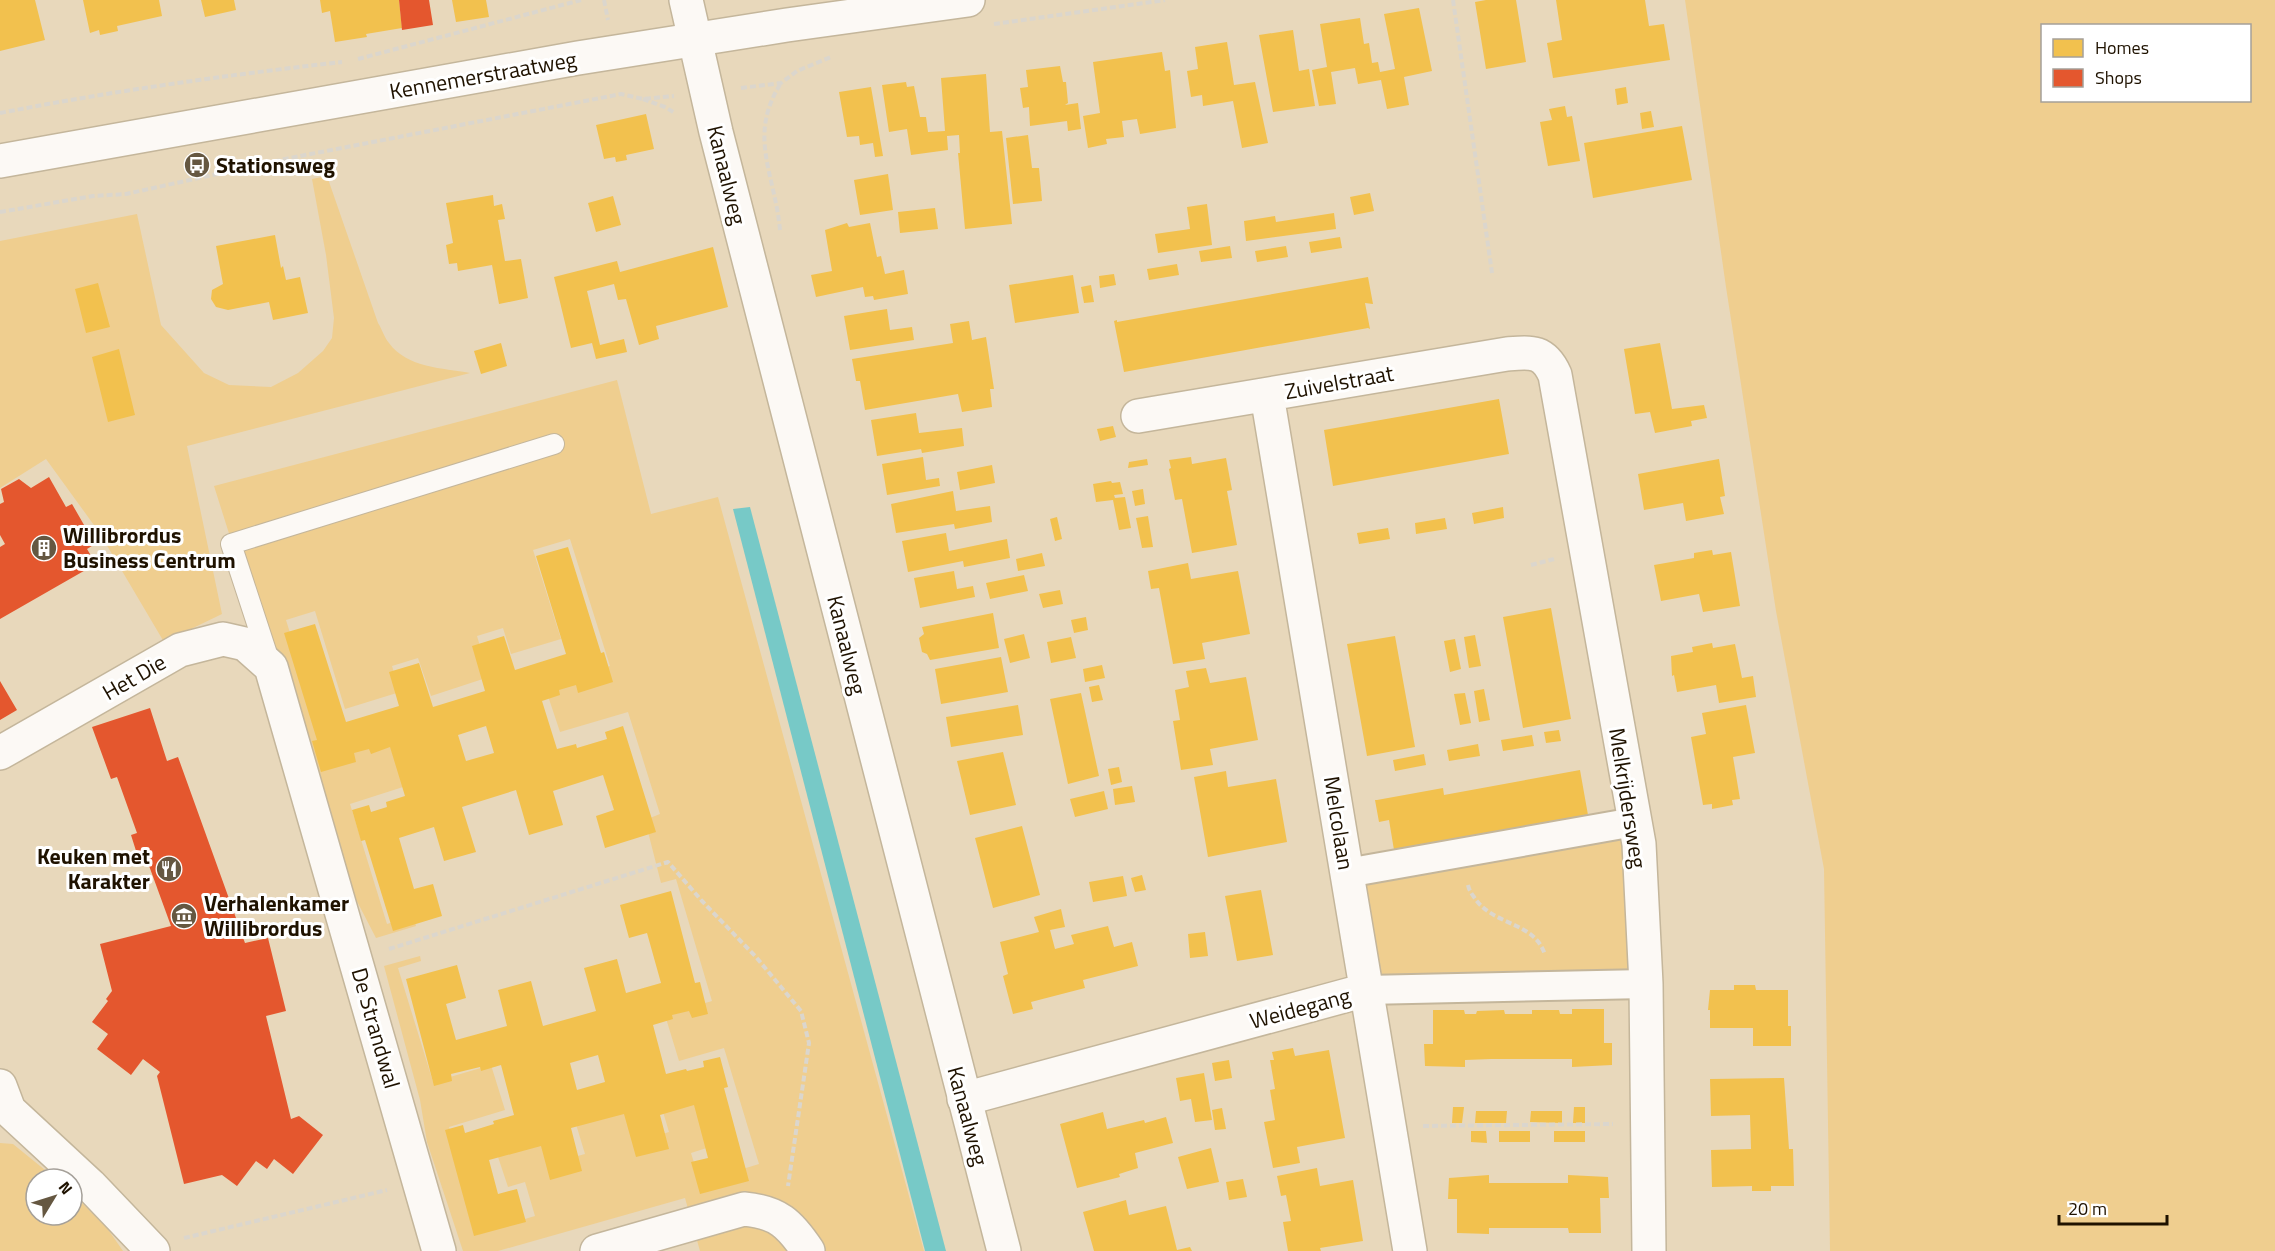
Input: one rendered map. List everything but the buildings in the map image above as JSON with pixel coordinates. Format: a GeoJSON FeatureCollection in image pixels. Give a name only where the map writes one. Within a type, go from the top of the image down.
{"type":"FeatureCollection","features":[{"type":"Feature","properties":{"kind":"street"},"geometry":{"type":"LineString","coordinates":[[686,0],[695,39]]}},
{"type":"Feature","properties":{"kind":"street","name":"Kennemerstraatweg"},"geometry":{"type":"LineString","coordinates":[[0,161],[578,58],[968,0]]}},
{"type":"Feature","properties":{"kind":"street","name":"Kanaalweg"},"geometry":{"type":"LineString","coordinates":[[695,39],[719,143],[1004,1251]]}},
{"type":"Feature","properties":{"kind":"street","name":"Zuivelstraat"},"geometry":{"type":"LineString","coordinates":[[1138,416],[1507,354],[1529,352],[1539,356]]}},
{"type":"Feature","properties":{"kind":"street","name":"Melkrijdersweg"},"geometry":{"type":"LineString","coordinates":[[1539,356],[1550,365],[1555,375],[1639,844],[1646,984],[1649,1251]]}},
{"type":"Feature","properties":{"kind":"street","name":"Melcolaan"},"geometry":{"type":"LineString","coordinates":[[1267,395],[1410,1251]]}},
{"type":"Feature","properties":{"kind":"street","name":"Het Die"},"geometry":{"type":"LineString","coordinates":[[0,753],[180,650],[223,639],[245,644],[271,667]]}},
{"type":"Feature","properties":{"kind":"street","name":"De Strandwal"},"geometry":{"type":"LineString","coordinates":[[271,667],[439,1251]]}},
{"type":"Feature","properties":{"kind":"street"},"geometry":{"type":"LineString","coordinates":[[1347,873],[1634,822]]}},
{"type":"Feature","properties":{"kind":"street","name":"Weidegang"},"geometry":{"type":"LineString","coordinates":[[964,1100],[1366,990],[1646,984]]}},
{"type":"Feature","properties":{"kind":"street"},"geometry":{"type":"LineString","coordinates":[[3,1103],[90,1185],[150,1249]]}},
{"type":"Feature","properties":{"kind":"street"},"geometry":{"type":"LineString","coordinates":[[597,1251],[744,1209],[783,1220],[808,1251]]}},
{"type":"Feature","properties":{"kind":"lane"},"geometry":{"type":"LineString","coordinates":[[271,667],[231,544],[554,444]]}},
{"type":"Feature","properties":{"kind":"path","name":"Kennemerstraatweg"},"geometry":{"type":"LineString","coordinates":[[0,113],[100,94],[240,73],[351,61],[581,0]]}},
{"type":"Feature","properties":{"kind":"path"},"geometry":{"type":"LineString","coordinates":[[1453,0],[1492,273]]}},
{"type":"Feature","properties":{"kind":"path","name":"Kennemerstraatweg"},"geometry":{"type":"LineString","coordinates":[[0,212],[93,196],[126,194],[290,158],[621,94]]}},
{"type":"Feature","properties":{"kind":"path"},"geometry":{"type":"LineString","coordinates":[[1459,853],[1468,889],[1477,902],[1501,920],[1528,931],[1543,947],[1548,961],[1548,986]]}},
{"type":"Feature","properties":{"kind":"path"},"geometry":{"type":"LineString","coordinates":[[356,959],[668,862],[756,957],[801,1011],[809,1043],[783,1220]]}},
{"type":"Feature","properties":{"kind":"path"},"geometry":{"type":"LineString","coordinates":[[1389,1126],[1647,1124]]}},
{"type":"Feature","properties":{"kind":"path"},"geometry":{"type":"LineString","coordinates":[[150,1249],[420,1182]]}},
{"type":"Feature","properties":{"kind":"shaded area"},"geometry":{"type":"Polygon","coordinates":[[[1685,0],[2275,0],[2275,1251],[1830,1251],[1824,869],[1776,611],[1685,0]]]}},
{"type":"Feature","properties":{"kind":"shaded area"},"geometry":{"type":"Polygon","coordinates":[[[327,176],[378,323],[387,341],[405,358],[415,362],[470,373],[187,446],[222,614],[164,642],[99,532],[46,459],[0,488],[0,241],[137,214],[161,325],[204,373],[229,385],[271,387],[298,373],[323,351],[332,338],[334,318],[326,255],[312,179],[327,176]]]}},
{"type":"Feature","properties":{"kind":"shaded area"},"geometry":{"type":"Polygon","coordinates":[[[617,380],[651,514],[718,497],[924,1251],[700,1251],[685,1198],[498,1251],[463,1251],[427,1142],[420,1100],[384,966],[420,956],[421,961],[398,968],[433,1082],[491,1065],[505,1110],[449,1127],[481,1232],[535,1216],[525,1182],[508,1187],[497,1154],[545,1140],[552,1163],[585,1154],[572,1111],[624,1095],[639,1141],[669,1132],[661,1105],[703,1092],[719,1144],[691,1153],[700,1182],[759,1164],[724,1048],[679,1061],[665,1015],[712,1001],[676,879],[661,883],[645,820],[660,814],[628,712],[560,732],[545,687],[610,666],[570,539],[533,550],[561,639],[511,654],[503,628],[477,636],[489,677],[431,696],[418,658],[392,666],[400,692],[345,709],[315,611],[286,620],[327,753],[387,734],[403,787],[350,804],[387,924],[413,916],[416,926],[376,938],[347,882],[245,584],[214,486],[617,380]]]}},
{"type":"Feature","properties":{"kind":"shaded area"},"geometry":{"type":"Polygon","coordinates":[[[1622,827],[1637,972],[1382,983],[1361,874],[1622,827]]]}},
{"type":"Feature","properties":{"kind":"shaded area"},"geometry":{"type":"Polygon","coordinates":[[[0,1143],[13,1144],[41,1167],[24,1167],[24,1227],[84,1227],[84,1205],[107,1228],[123,1251],[0,1251],[0,1143]]]}},
{"type":"Feature","properties":{"kind":"water"},"geometry":{"type":"Polygon","coordinates":[[[750,507],[946,1251],[925,1251],[733,509],[750,507]]]}},
{"type":"Feature","properties":{"kind":"place","name":"Stationsweg"},"geometry":{"type":"Point","coordinates":[197,165]}},
{"type":"Feature","properties":{"kind":"place","name":"Willibrordus Business Centrum"},"geometry":{"type":"Point","coordinates":[44,548]}},
{"type":"Feature","properties":{"kind":"place","name":"Keuken met Karakter"},"geometry":{"type":"Point","coordinates":[169,869]}},
{"type":"Feature","properties":{"kind":"place","name":"Verhalenkamer Willibrordus"},"geometry":{"type":"Point","coordinates":[184,916]}}]}
